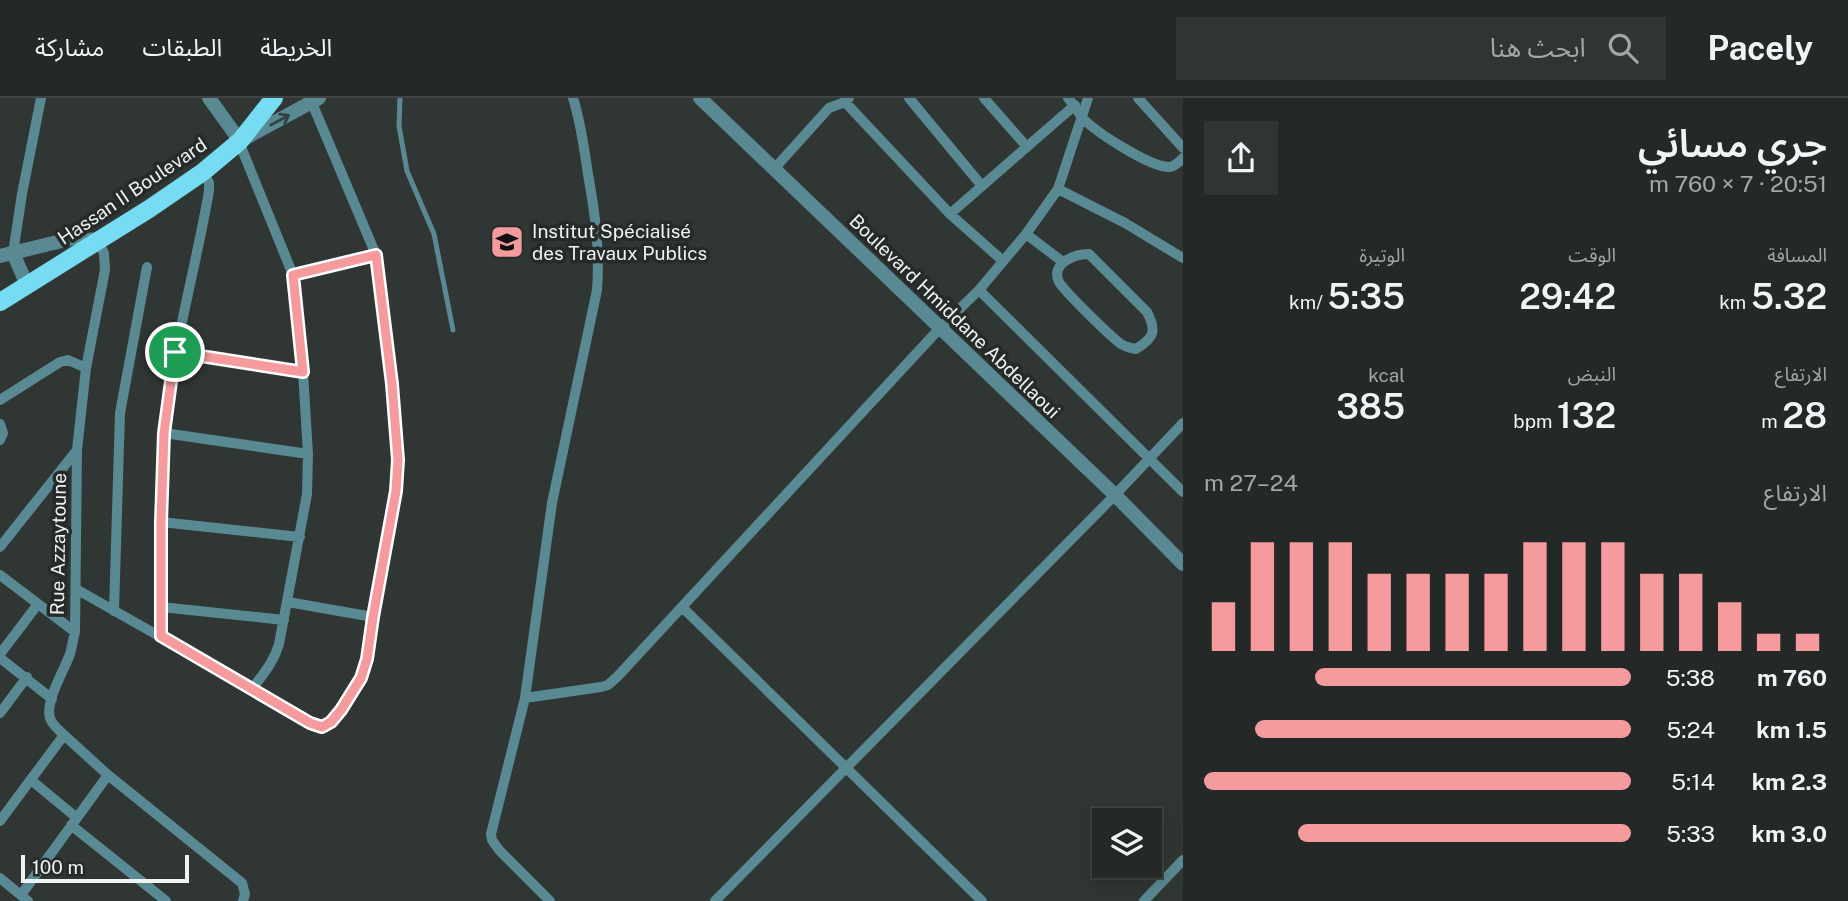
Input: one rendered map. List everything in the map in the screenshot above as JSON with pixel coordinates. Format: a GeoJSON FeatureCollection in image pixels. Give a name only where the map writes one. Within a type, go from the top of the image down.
{"type":"FeatureCollection","features":[{"type":"Feature","properties":{"kind":"main road","name":"Hassan II Boulevard"},"geometry":{"type":"LineString","coordinates":[[0,302],[203,173],[240,141],[274,98]]}},
{"type":"Feature","properties":{"kind":"street"},"geometry":{"type":"LineString","coordinates":[[27,285],[7,254],[41,98]]}},
{"type":"Feature","properties":{"kind":"street"},"geometry":{"type":"LineString","coordinates":[[209,98],[240,141],[293,275],[303,372],[308,454],[307,494],[276,656],[252,689]]}},
{"type":"Feature","properties":{"kind":"street"},"geometry":{"type":"LineString","coordinates":[[551,901],[499,850],[491,834],[525,698],[552,503],[597,290],[600,260],[595,218],[579,118],[573,98]]}},
{"type":"Feature","properties":{"kind":"street","name":"Boulevard Hmiddane Abdellaoui"},"geometry":{"type":"LineString","coordinates":[[700,98],[1115,495],[1183,564]]}},
{"type":"Feature","properties":{"kind":"street"},"geometry":{"type":"LineString","coordinates":[[909,98],[982,186]]}},
{"type":"Feature","properties":{"kind":"street"},"geometry":{"type":"LineString","coordinates":[[984,98],[1027,147]]}},
{"type":"Feature","properties":{"kind":"street"},"geometry":{"type":"LineString","coordinates":[[525,698],[601,687],[608,685],[618,676],[940,328],[979,290],[1026,233],[1058,189],[1088,98]]}},
{"type":"Feature","properties":{"kind":"street"},"geometry":{"type":"LineString","coordinates":[[1138,98],[1183,148]]}},
{"type":"Feature","properties":{"kind":"street"},"geometry":{"type":"LineString","coordinates":[[76,589],[318,726],[322,727],[331,722],[349,700],[361,678],[367,659],[396,491],[398,460],[392,384],[376,255],[315,100],[240,141]]}},
{"type":"Feature","properties":{"kind":"street"},"geometry":{"type":"LineString","coordinates":[[774,169],[830,108],[847,100],[950,214],[1003,261]]}},
{"type":"Feature","properties":{"kind":"street"},"geometry":{"type":"LineString","coordinates":[[950,214],[1027,147],[1071,102],[1082,117],[1101,134],[1126,150],[1169,167],[1183,158]]}},
{"type":"Feature","properties":{"kind":"street"},"geometry":{"type":"LineString","coordinates":[[161,636],[164,433],[175,352],[209,191],[209,183],[203,173]]}},
{"type":"Feature","properties":{"kind":"street"},"geometry":{"type":"LineString","coordinates":[[1058,189],[1125,223],[1183,258]]}},
{"type":"Feature","properties":{"kind":"street"},"geometry":{"type":"LineString","coordinates":[[1026,233],[1063,262]]}},
{"type":"Feature","properties":{"kind":"street"},"geometry":{"type":"LineString","coordinates":[[7,254],[74,238],[97,240]]}},
{"type":"Feature","properties":{"kind":"street","name":"Rue Azzaytoune"},"geometry":{"type":"LineString","coordinates":[[51,699],[70,653],[75,632],[77,450],[86,368],[105,270],[104,253],[97,240]]}},
{"type":"Feature","properties":{"kind":"street"},"geometry":{"type":"LineString","coordinates":[[1082,254],[1089,254],[1096,260],[1147,312],[1153,322],[1152,335],[1145,344],[1136,349],[1123,346],[1072,296],[1059,281],[1057,274],[1063,262],[1082,254]]}},
{"type":"Feature","properties":{"kind":"street"},"geometry":{"type":"LineString","coordinates":[[293,275],[376,255]]}},
{"type":"Feature","properties":{"kind":"street"},"geometry":{"type":"LineString","coordinates":[[114,611],[120,413],[147,267]]}},
{"type":"Feature","properties":{"kind":"street"},"geometry":{"type":"LineString","coordinates":[[979,290],[1183,492]]}},
{"type":"Feature","properties":{"kind":"street"},"geometry":{"type":"LineString","coordinates":[[175,352],[303,372]]}},
{"type":"Feature","properties":{"kind":"street"},"geometry":{"type":"LineString","coordinates":[[0,400],[60,362],[68,360],[86,368]]}},
{"type":"Feature","properties":{"kind":"street"},"geometry":{"type":"LineString","coordinates":[[715,901],[1183,423]]}},
{"type":"Feature","properties":{"kind":"street"},"geometry":{"type":"LineString","coordinates":[[0,424],[3,433],[0,440]]}},
{"type":"Feature","properties":{"kind":"street"},"geometry":{"type":"LineString","coordinates":[[164,433],[308,454]]}},
{"type":"Feature","properties":{"kind":"street"},"geometry":{"type":"LineString","coordinates":[[0,547],[77,450]]}},
{"type":"Feature","properties":{"kind":"street"},"geometry":{"type":"LineString","coordinates":[[161,522],[300,537]]}},
{"type":"Feature","properties":{"kind":"street"},"geometry":{"type":"LineString","coordinates":[[0,575],[75,632]]}},
{"type":"Feature","properties":{"kind":"street"},"geometry":{"type":"LineString","coordinates":[[288,602],[373,617]]}},
{"type":"Feature","properties":{"kind":"street"},"geometry":{"type":"LineString","coordinates":[[38,604],[0,656],[51,699],[50,718],[54,726],[108,775],[242,883],[245,894],[243,901]]}},
{"type":"Feature","properties":{"kind":"street"},"geometry":{"type":"LineString","coordinates":[[161,607],[284,620]]}},
{"type":"Feature","properties":{"kind":"street"},"geometry":{"type":"LineString","coordinates":[[682,607],[982,901]]}},
{"type":"Feature","properties":{"kind":"street"},"geometry":{"type":"LineString","coordinates":[[1,710],[27,677]]}},
{"type":"Feature","properties":{"kind":"street"},"geometry":{"type":"LineString","coordinates":[[0,821],[64,735]]}},
{"type":"Feature","properties":{"kind":"street"},"geometry":{"type":"LineString","coordinates":[[9,901],[21,895],[108,775]]}},
{"type":"Feature","properties":{"kind":"street"},"geometry":{"type":"LineString","coordinates":[[31,779],[74,821],[166,901]]}},
{"type":"Feature","properties":{"kind":"street"},"geometry":{"type":"LineString","coordinates":[[1144,901],[1179,872],[1183,860]]}},
{"type":"Feature","properties":{"kind":"street"},"geometry":{"type":"LineString","coordinates":[[0,878],[21,895]]}},
{"type":"Feature","properties":{"kind":"lane"},"geometry":{"type":"LineString","coordinates":[[400,98],[399,126],[407,171],[434,234],[453,330]]}},
{"type":"Feature","properties":{"kind":"place","name":"Institut Spécialisé des Travaux Publics"},"geometry":{"type":"Point","coordinates":[507,242]}},
{"type":"Feature","properties":{"kind":"route"},"geometry":{"type":"LineString","coordinates":[[376,255],[392,384],[398,460],[396,491],[367,659],[361,678],[349,700],[331,722],[322,727],[310,723],[161,636],[164,433],[175,352],[303,372],[293,275],[376,255]]}}]}
